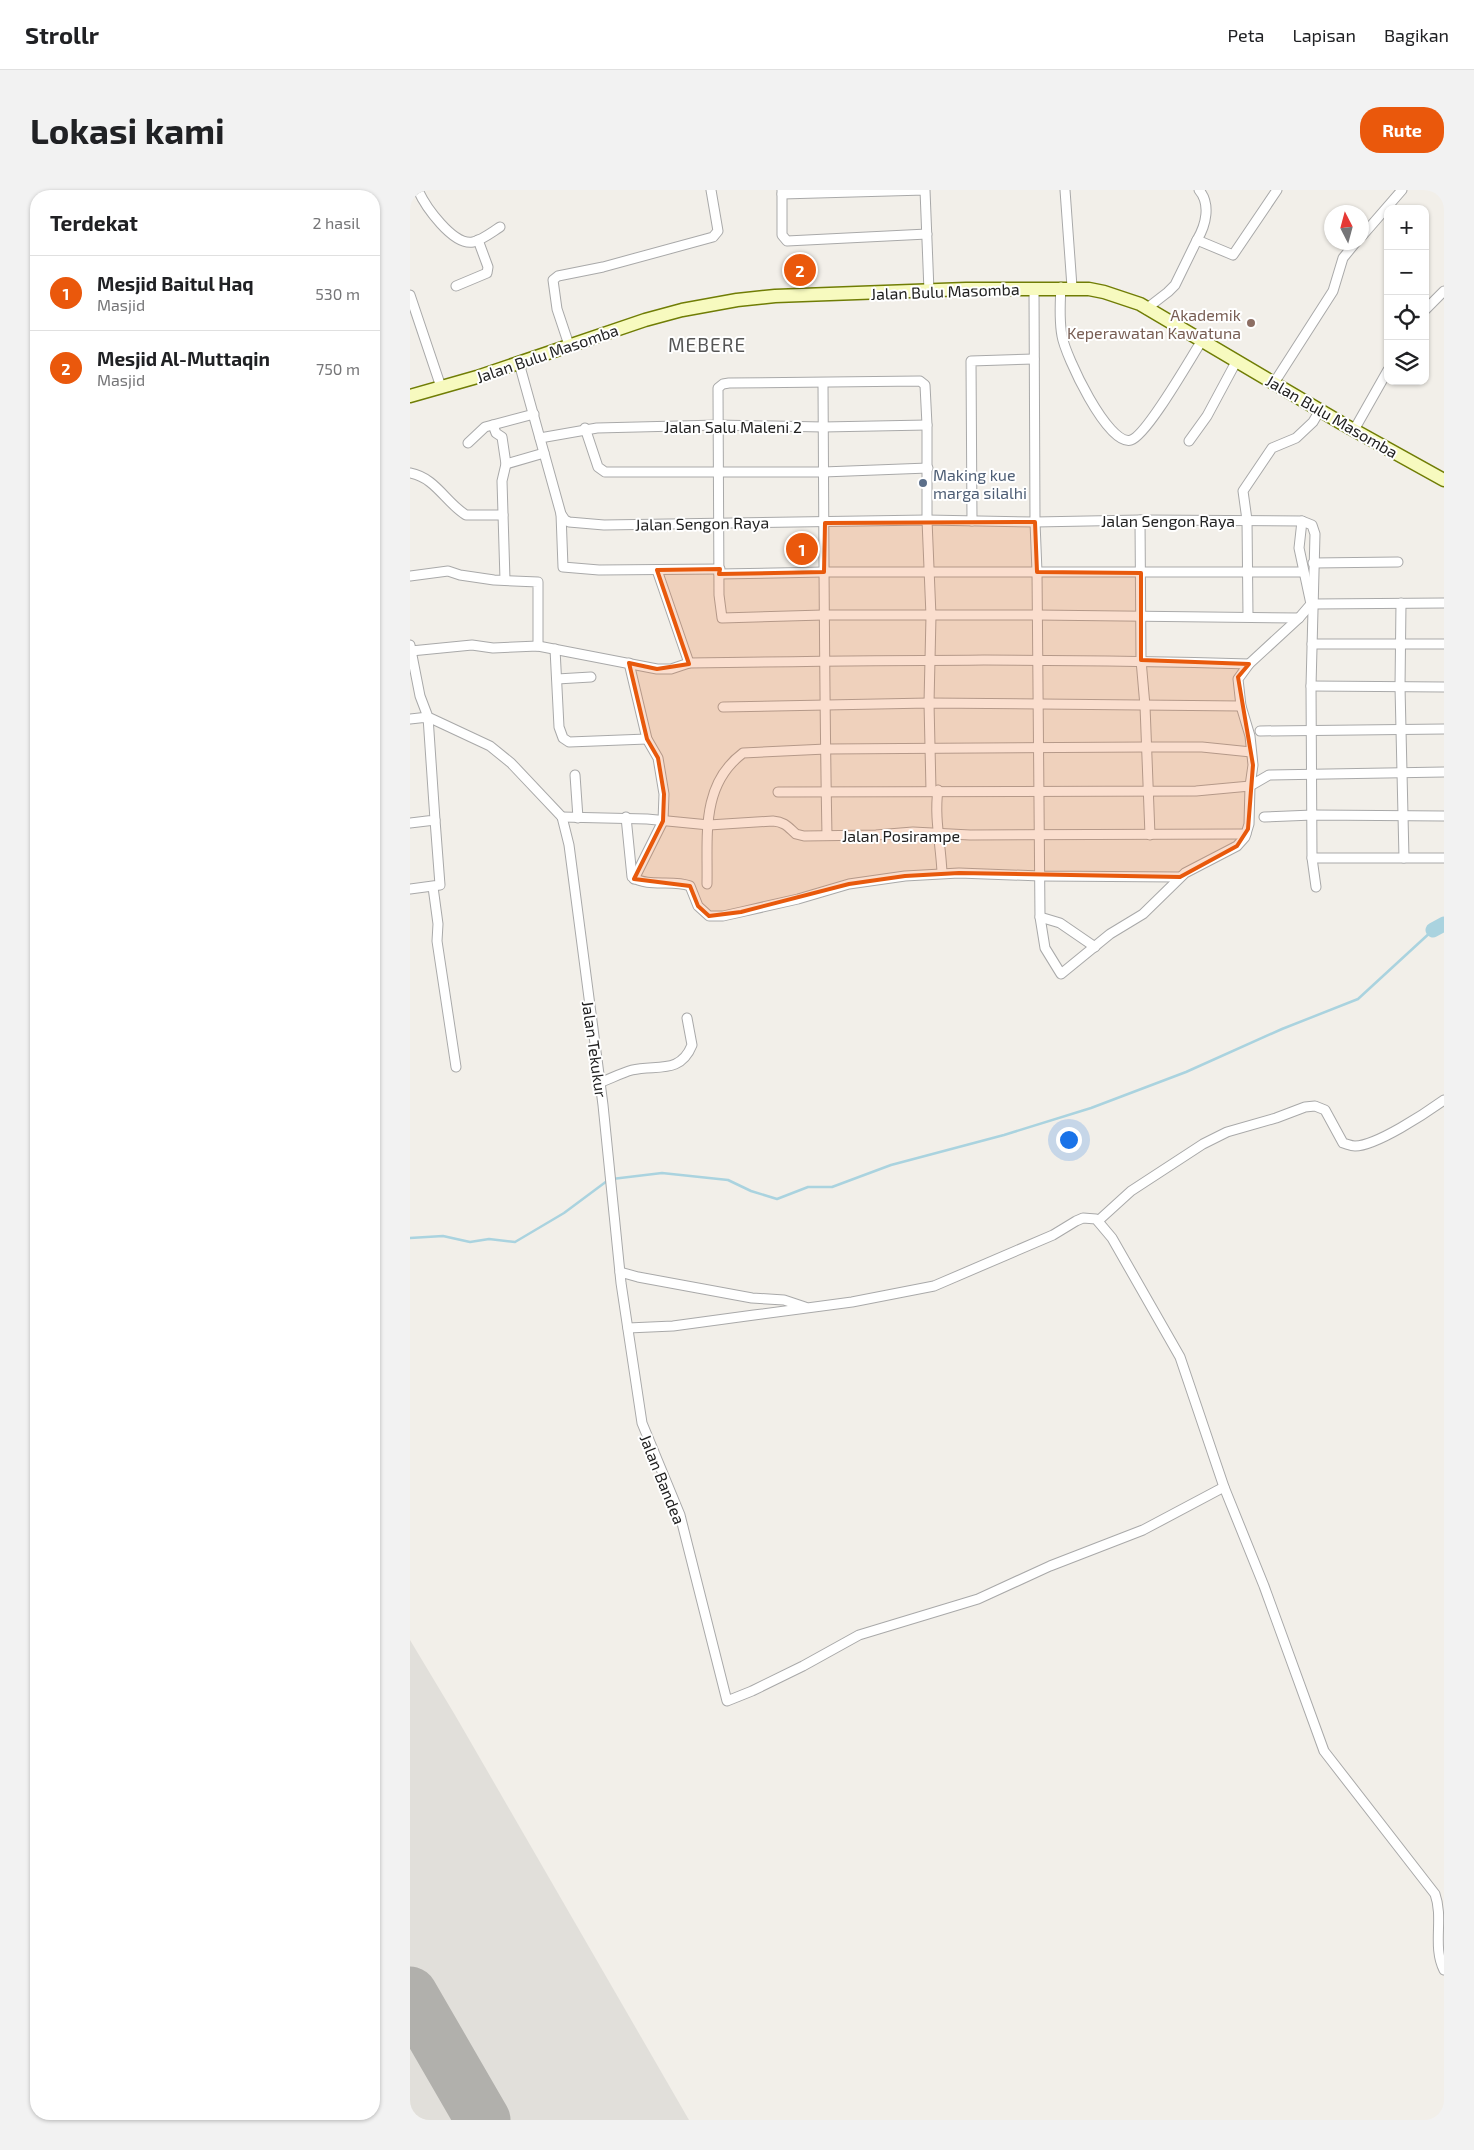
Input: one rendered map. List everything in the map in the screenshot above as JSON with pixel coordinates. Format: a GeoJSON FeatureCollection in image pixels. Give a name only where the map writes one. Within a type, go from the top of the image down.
{"type":"FeatureCollection","features":[{"type":"Feature","properties":{"kind":"street"},"geometry":{"type":"LineString","coordinates":[[418,190],[435,216],[456,237],[466,242],[478,240],[500,227]]}},
{"type":"Feature","properties":{"kind":"street"},"geometry":{"type":"LineString","coordinates":[[569,346],[557,309],[553,280],[558,276],[713,237],[718,231],[711,190]]}},
{"type":"Feature","properties":{"kind":"street"},"geometry":{"type":"LineString","coordinates":[[927,234],[785,240],[782,235],[782,192],[925,190],[927,234],[929,291]]}},
{"type":"Feature","properties":{"kind":"street"},"geometry":{"type":"LineString","coordinates":[[1065,190],[1066,287],[1062,337],[1073,368],[1084,391],[1103,421],[1124,440],[1135,437],[1158,412],[1201,342]]}},
{"type":"Feature","properties":{"kind":"street"},"geometry":{"type":"LineString","coordinates":[[1146,308],[1175,285],[1202,230],[1207,210],[1200,190]]}},
{"type":"Feature","properties":{"kind":"street"},"geometry":{"type":"LineString","coordinates":[[1197,240],[1233,255],[1277,190]]}},
{"type":"Feature","properties":{"kind":"street"},"geometry":{"type":"LineString","coordinates":[[1369,228],[1402,190]]}},
{"type":"Feature","properties":{"kind":"street"},"geometry":{"type":"LineString","coordinates":[[456,286],[486,273],[488,267],[478,240]]}},
{"type":"Feature","properties":{"kind":"street"},"geometry":{"type":"LineString","coordinates":[[1274,384],[1334,291],[1343,258],[1350,250]]}},
{"type":"Feature","properties":{"kind":"street","name":"Jalan Bulu Masomba"},"geometry":{"type":"LineString","coordinates":[[410,396],[519,363],[645,320],[682,310],[737,300],[775,296],[1066,287],[1104,292],[1128,299],[1146,308],[1201,342],[1444,480]]}},
{"type":"Feature","properties":{"kind":"street"},"geometry":{"type":"LineString","coordinates":[[1034,288],[1040,917],[1045,948],[1057,971],[1061,974],[1125,924],[1142,914],[1180,877],[1197,865],[1237,846],[1246,834],[1251,807],[1250,786],[1253,765],[1250,736],[1241,706],[1238,679],[1249,664],[1298,618],[1310,604],[1311,600],[1302,572],[1299,548],[1302,521],[1312,525],[1314,529],[1311,730],[1313,774],[1312,858],[1316,887]]}},
{"type":"Feature","properties":{"kind":"street"},"geometry":{"type":"LineString","coordinates":[[1429,306],[1444,291]]}},
{"type":"Feature","properties":{"kind":"street"},"geometry":{"type":"LineString","coordinates":[[410,295],[441,387]]}},
{"type":"Feature","properties":{"kind":"street"},"geometry":{"type":"LineString","coordinates":[[972,521],[970,361],[1034,359]]}},
{"type":"Feature","properties":{"kind":"street"},"geometry":{"type":"LineString","coordinates":[[1189,441],[1207,416],[1236,362]]}},
{"type":"Feature","properties":{"kind":"street"},"geometry":{"type":"LineString","coordinates":[[519,363],[561,514],[562,567],[599,570],[719,572],[1302,572]]}},
{"type":"Feature","properties":{"kind":"street"},"geometry":{"type":"LineString","coordinates":[[1354,430],[1384,377]]}},
{"type":"Feature","properties":{"kind":"street"},"geometry":{"type":"LineString","coordinates":[[942,873],[929,703],[931,616],[928,572],[928,468],[925,385],[920,381],[823,384],[723,384],[718,388],[719,612],[722,618],[823,615],[931,616],[1037,615],[1298,618]]}},
{"type":"Feature","properties":{"kind":"street"},"geometry":{"type":"LineString","coordinates":[[823,384],[825,523],[823,615],[827,835]]}},
{"type":"Feature","properties":{"kind":"street"},"geometry":{"type":"LineString","coordinates":[[1248,616],[1247,520],[1243,491],[1272,448],[1296,438],[1313,422],[1320,410]]}},
{"type":"Feature","properties":{"kind":"street"},"geometry":{"type":"LineString","coordinates":[[468,443],[480,429],[534,414]]}},
{"type":"Feature","properties":{"kind":"street"},"geometry":{"type":"LineString","coordinates":[[493,425],[496,433],[502,437],[506,464],[502,481],[505,580]]}},
{"type":"Feature","properties":{"kind":"street","name":"Jalan Salu Maleni 2"},"geometry":{"type":"LineString","coordinates":[[540,438],[585,428],[718,425],[823,427],[927,425]]}},
{"type":"Feature","properties":{"kind":"street"},"geometry":{"type":"LineString","coordinates":[[585,428],[598,467],[602,471],[612,473],[823,472],[928,468]]}},
{"type":"Feature","properties":{"kind":"street"},"geometry":{"type":"LineString","coordinates":[[506,464],[544,453]]}},
{"type":"Feature","properties":{"kind":"street"},"geometry":{"type":"LineString","coordinates":[[410,473],[426,478],[466,514],[503,515]]}},
{"type":"Feature","properties":{"kind":"street","name":"Jalan Sengon Raya"},"geometry":{"type":"LineString","coordinates":[[561,514],[568,522],[582,525],[825,523],[927,520],[1035,522],[1140,520],[1302,521]]}},
{"type":"Feature","properties":{"kind":"street"},"geometry":{"type":"LineString","coordinates":[[1140,520],[1141,660],[1145,706],[1150,835]]}},
{"type":"Feature","properties":{"kind":"street"},"geometry":{"type":"LineString","coordinates":[[1313,563],[1398,562]]}},
{"type":"Feature","properties":{"kind":"street"},"geometry":{"type":"LineString","coordinates":[[657,570],[689,664]]}},
{"type":"Feature","properties":{"kind":"street"},"geometry":{"type":"LineString","coordinates":[[410,576],[448,571],[474,577],[538,582],[538,646]]}},
{"type":"Feature","properties":{"kind":"street"},"geometry":{"type":"LineString","coordinates":[[1402,603],[1400,687],[1404,858]]}},
{"type":"Feature","properties":{"kind":"street"},"geometry":{"type":"LineString","coordinates":[[1314,604],[1444,603]]}},
{"type":"Feature","properties":{"kind":"street"},"geometry":{"type":"LineString","coordinates":[[1312,644],[1444,644]]}},
{"type":"Feature","properties":{"kind":"street"},"geometry":{"type":"LineString","coordinates":[[410,890],[433,887],[440,883],[428,716],[420,696],[411,648],[472,645],[493,648],[538,646],[657,669],[671,669],[689,664],[1038,659],[1249,664]]}},
{"type":"Feature","properties":{"kind":"street"},"geometry":{"type":"LineString","coordinates":[[555,649],[559,728],[565,740],[569,742],[647,739]]}},
{"type":"Feature","properties":{"kind":"street"},"geometry":{"type":"LineString","coordinates":[[629,663],[647,739],[658,758],[664,794],[663,821],[634,879]]}},
{"type":"Feature","properties":{"kind":"street"},"geometry":{"type":"LineString","coordinates":[[557,679],[591,677]]}},
{"type":"Feature","properties":{"kind":"street"},"geometry":{"type":"LineString","coordinates":[[1311,686],[1444,687]]}},
{"type":"Feature","properties":{"kind":"street"},"geometry":{"type":"LineString","coordinates":[[723,707],[929,703],[1241,706]]}},
{"type":"Feature","properties":{"kind":"street"},"geometry":{"type":"LineString","coordinates":[[410,719],[428,716],[490,746],[511,763],[562,817]]}},
{"type":"Feature","properties":{"kind":"street"},"geometry":{"type":"LineString","coordinates":[[1260,731],[1444,729]]}},
{"type":"Feature","properties":{"kind":"street"},"geometry":{"type":"LineString","coordinates":[[707,884],[708,825],[711,800],[716,785],[724,771],[743,753],[826,749],[1147,747],[1202,747],[1251,752]]}},
{"type":"Feature","properties":{"kind":"street"},"geometry":{"type":"LineString","coordinates":[[778,792],[935,790],[1038,792],[1196,791],[1250,786],[1270,775],[1444,772]]}},
{"type":"Feature","properties":{"kind":"street"},"geometry":{"type":"LineString","coordinates":[[575,775],[578,818]]}},
{"type":"Feature","properties":{"kind":"street"},"geometry":{"type":"LineString","coordinates":[[1264,817],[1313,815],[1444,816]]}},
{"type":"Feature","properties":{"kind":"street","name":"Jalan Posirampe"},"geometry":{"type":"LineString","coordinates":[[562,817],[626,817],[708,825],[773,821],[788,826],[798,835],[939,832],[957,835],[1246,834]]}},
{"type":"Feature","properties":{"kind":"street","name":"Jalan Tekukur"},"geometry":{"type":"LineString","coordinates":[[562,817],[569,845],[599,1083],[621,1283]]}},
{"type":"Feature","properties":{"kind":"street"},"geometry":{"type":"LineString","coordinates":[[626,817],[631,875],[634,879]]}},
{"type":"Feature","properties":{"kind":"street"},"geometry":{"type":"LineString","coordinates":[[410,823],[436,820]]}},
{"type":"Feature","properties":{"kind":"street"},"geometry":{"type":"LineString","coordinates":[[1312,858],[1444,858]]}},
{"type":"Feature","properties":{"kind":"street"},"geometry":{"type":"LineString","coordinates":[[634,879],[690,886],[698,906],[706,914],[715,916],[733,914],[798,899],[862,881],[942,873],[1180,877]]}},
{"type":"Feature","properties":{"kind":"street"},"geometry":{"type":"LineString","coordinates":[[433,887],[438,924],[437,941],[456,1067]]}},
{"type":"Feature","properties":{"kind":"street"},"geometry":{"type":"LineString","coordinates":[[1040,917],[1060,923],[1095,947]]}},
{"type":"Feature","properties":{"kind":"street"},"geometry":{"type":"LineString","coordinates":[[599,1083],[633,1070],[669,1067],[685,1058],[692,1045],[686,1018]]}},
{"type":"Feature","properties":{"kind":"street"},"geometry":{"type":"LineString","coordinates":[[1098,1221],[1132,1191],[1203,1144],[1227,1132],[1276,1118],[1305,1107],[1315,1106],[1325,1110],[1343,1143],[1354,1146],[1368,1143],[1422,1116],[1444,1100]]}},
{"type":"Feature","properties":{"kind":"street"},"geometry":{"type":"LineString","coordinates":[[628,1328],[673,1326],[807,1308],[934,1286],[1053,1236],[1076,1221],[1090,1217],[1098,1221],[1112,1238],[1180,1357],[1224,1487],[1264,1586],[1325,1754],[1435,1894],[1439,1921],[1438,1954],[1444,1970]]}},
{"type":"Feature","properties":{"kind":"street"},"geometry":{"type":"LineString","coordinates":[[620,1272],[752,1298],[784,1300],[807,1308]]}},
{"type":"Feature","properties":{"kind":"street","name":"Jalan Bandea"},"geometry":{"type":"LineString","coordinates":[[621,1283],[644,1429],[680,1515],[727,1701],[803,1666],[859,1635],[978,1598],[1050,1566],[1143,1530],[1224,1487]]}},
{"type":"Feature","properties":{"kind":"highlighted area"},"geometry":{"type":"Polygon","coordinates":[[[1035,522],[1037,572],[1141,573],[1141,660],[1249,664],[1238,677],[1253,765],[1248,829],[1237,846],[1180,877],[959,873],[905,876],[849,884],[741,912],[709,916],[698,906],[690,886],[634,879],[663,821],[664,794],[658,758],[647,739],[629,663],[657,669],[689,664],[657,570],[720,569],[719,574],[824,572],[825,523],[1035,522]]]}},
{"type":"Feature","properties":{"kind":"shaded area"},"geometry":{"type":"Polygon","coordinates":[[[410,1640],[455,1715],[689,2120],[410,2120],[410,1640]]]}},
{"type":"Feature","properties":{"kind":"waterway"},"geometry":{"type":"LineString","coordinates":[[1433,930],[1444,924]]}},
{"type":"Feature","properties":{"kind":"waterway"},"geometry":{"type":"LineString","coordinates":[[612,1179],[662,1173],[728,1180],[751,1191],[777,1199],[808,1187],[832,1187],[891,1165],[1004,1135],[1091,1108],[1186,1072],[1282,1029],[1358,999],[1433,930]]}},
{"type":"Feature","properties":{"kind":"waterway"},"geometry":{"type":"LineString","coordinates":[[410,1238],[443,1236],[470,1242],[489,1239],[515,1242],[564,1213],[607,1181]]}},
{"type":"Feature","properties":{"kind":"runway"},"geometry":{"type":"LineString","coordinates":[[410,1994],[483,2120]]}},
{"type":"Feature","properties":{"kind":"place","name":"Mesjid Al-Muttaqin"},"geometry":{"type":"Point","coordinates":[800,270]}},
{"type":"Feature","properties":{"kind":"place","name":"Akademik Keperawatan Kawatuna"},"geometry":{"type":"Point","coordinates":[1251,323]}},
{"type":"Feature","properties":{"kind":"place","name":"Making kue marga silalhi"},"geometry":{"type":"Point","coordinates":[923,483]}},
{"type":"Feature","properties":{"kind":"place","name":"Mesjid Baitul Haq"},"geometry":{"type":"Point","coordinates":[802,549]}},
{"type":"Feature","properties":{"kind":"district","name":"MEBERE"},"geometry":{"type":"Point","coordinates":[707,344]}}]}
